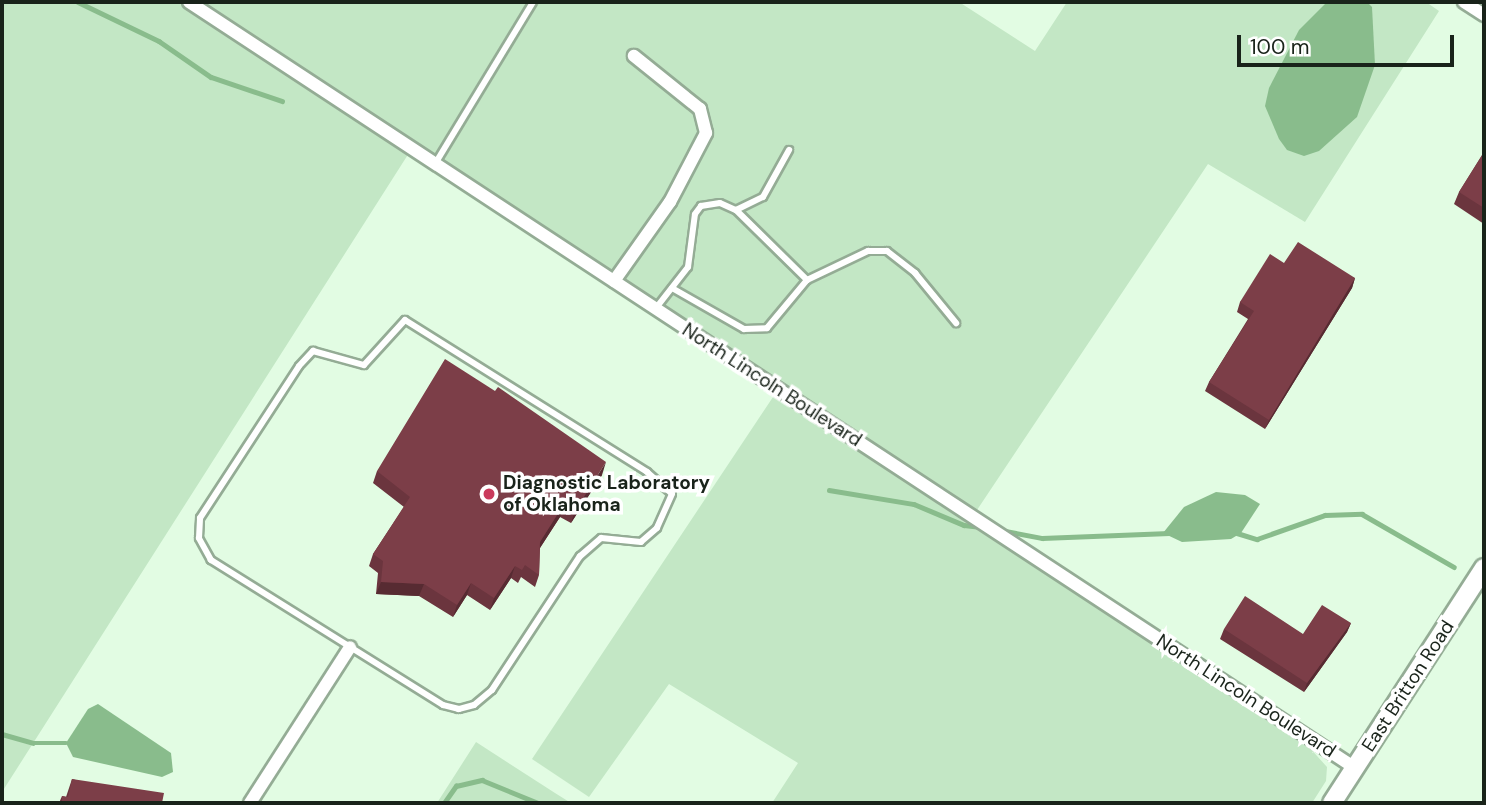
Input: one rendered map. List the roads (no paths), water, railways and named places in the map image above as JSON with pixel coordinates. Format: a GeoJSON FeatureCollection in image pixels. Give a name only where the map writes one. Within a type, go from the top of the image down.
{"type":"FeatureCollection","features":[{"type":"Feature","properties":{"kind":"main road","name":"East Britton Road"},"geometry":{"type":"LineString","coordinates":[[1332,803],[1484,568]]}},
{"type":"Feature","properties":{"kind":"street","name":"North Lincoln Boulevard"},"geometry":{"type":"LineString","coordinates":[[189,2],[1355,768]]}},
{"type":"Feature","properties":{"kind":"street"},"geometry":{"type":"LineString","coordinates":[[1464,2],[1484,15]]}},
{"type":"Feature","properties":{"kind":"street"},"geometry":{"type":"LineString","coordinates":[[614,281],[670,202],[706,133],[700,109],[634,56]]}},
{"type":"Feature","properties":{"kind":"street"},"geometry":{"type":"LineString","coordinates":[[250,803],[350,647]]}},
{"type":"Feature","properties":{"kind":"lane"},"geometry":{"type":"LineString","coordinates":[[435,164],[533,2]]}},
{"type":"Feature","properties":{"kind":"lane"},"geometry":{"type":"LineString","coordinates":[[737,210],[763,197],[789,150]]}},
{"type":"Feature","properties":{"kind":"lane"},"geometry":{"type":"LineString","coordinates":[[656,308],[688,267],[693,226],[701,206],[720,203],[737,210],[807,279]]}},
{"type":"Feature","properties":{"kind":"lane"},"geometry":{"type":"LineString","coordinates":[[672,288],[744,329],[767,328],[807,279],[868,251],[887,251],[915,273],[956,323]]}},
{"type":"Feature","properties":{"kind":"lane"},"geometry":{"type":"LineString","coordinates":[[405,320],[647,472],[672,494],[657,528],[641,542],[601,537],[580,556],[492,690],[474,705],[459,709],[443,705],[350,647],[211,560],[199,538],[200,518],[313,351],[364,365],[405,320]]}},
{"type":"Feature","properties":{"kind":"waterway"},"geometry":{"type":"LineString","coordinates":[[78,2],[159,41],[211,77],[282,101]]}},
{"type":"Feature","properties":{"kind":"waterway"},"geometry":{"type":"LineString","coordinates":[[829,490],[914,504],[964,525],[981,527]]}},
{"type":"Feature","properties":{"kind":"waterway"},"geometry":{"type":"LineString","coordinates":[[1237,533],[1257,539],[1325,515],[1362,514],[1454,567]]}},
{"type":"Feature","properties":{"kind":"waterway"},"geometry":{"type":"LineString","coordinates":[[1000,530],[1042,538],[1169,533]]}},
{"type":"Feature","properties":{"kind":"waterway"},"geometry":{"type":"LineString","coordinates":[[2,734],[33,743],[66,743]]}},
{"type":"Feature","properties":{"kind":"waterway"},"geometry":{"type":"LineString","coordinates":[[444,803],[456,786],[482,780],[538,803]]}},
{"type":"Feature","properties":{"kind":"place","name":"Diagnostic Laboratory of Oklahoma"},"geometry":{"type":"Point","coordinates":[489,494]}}]}
